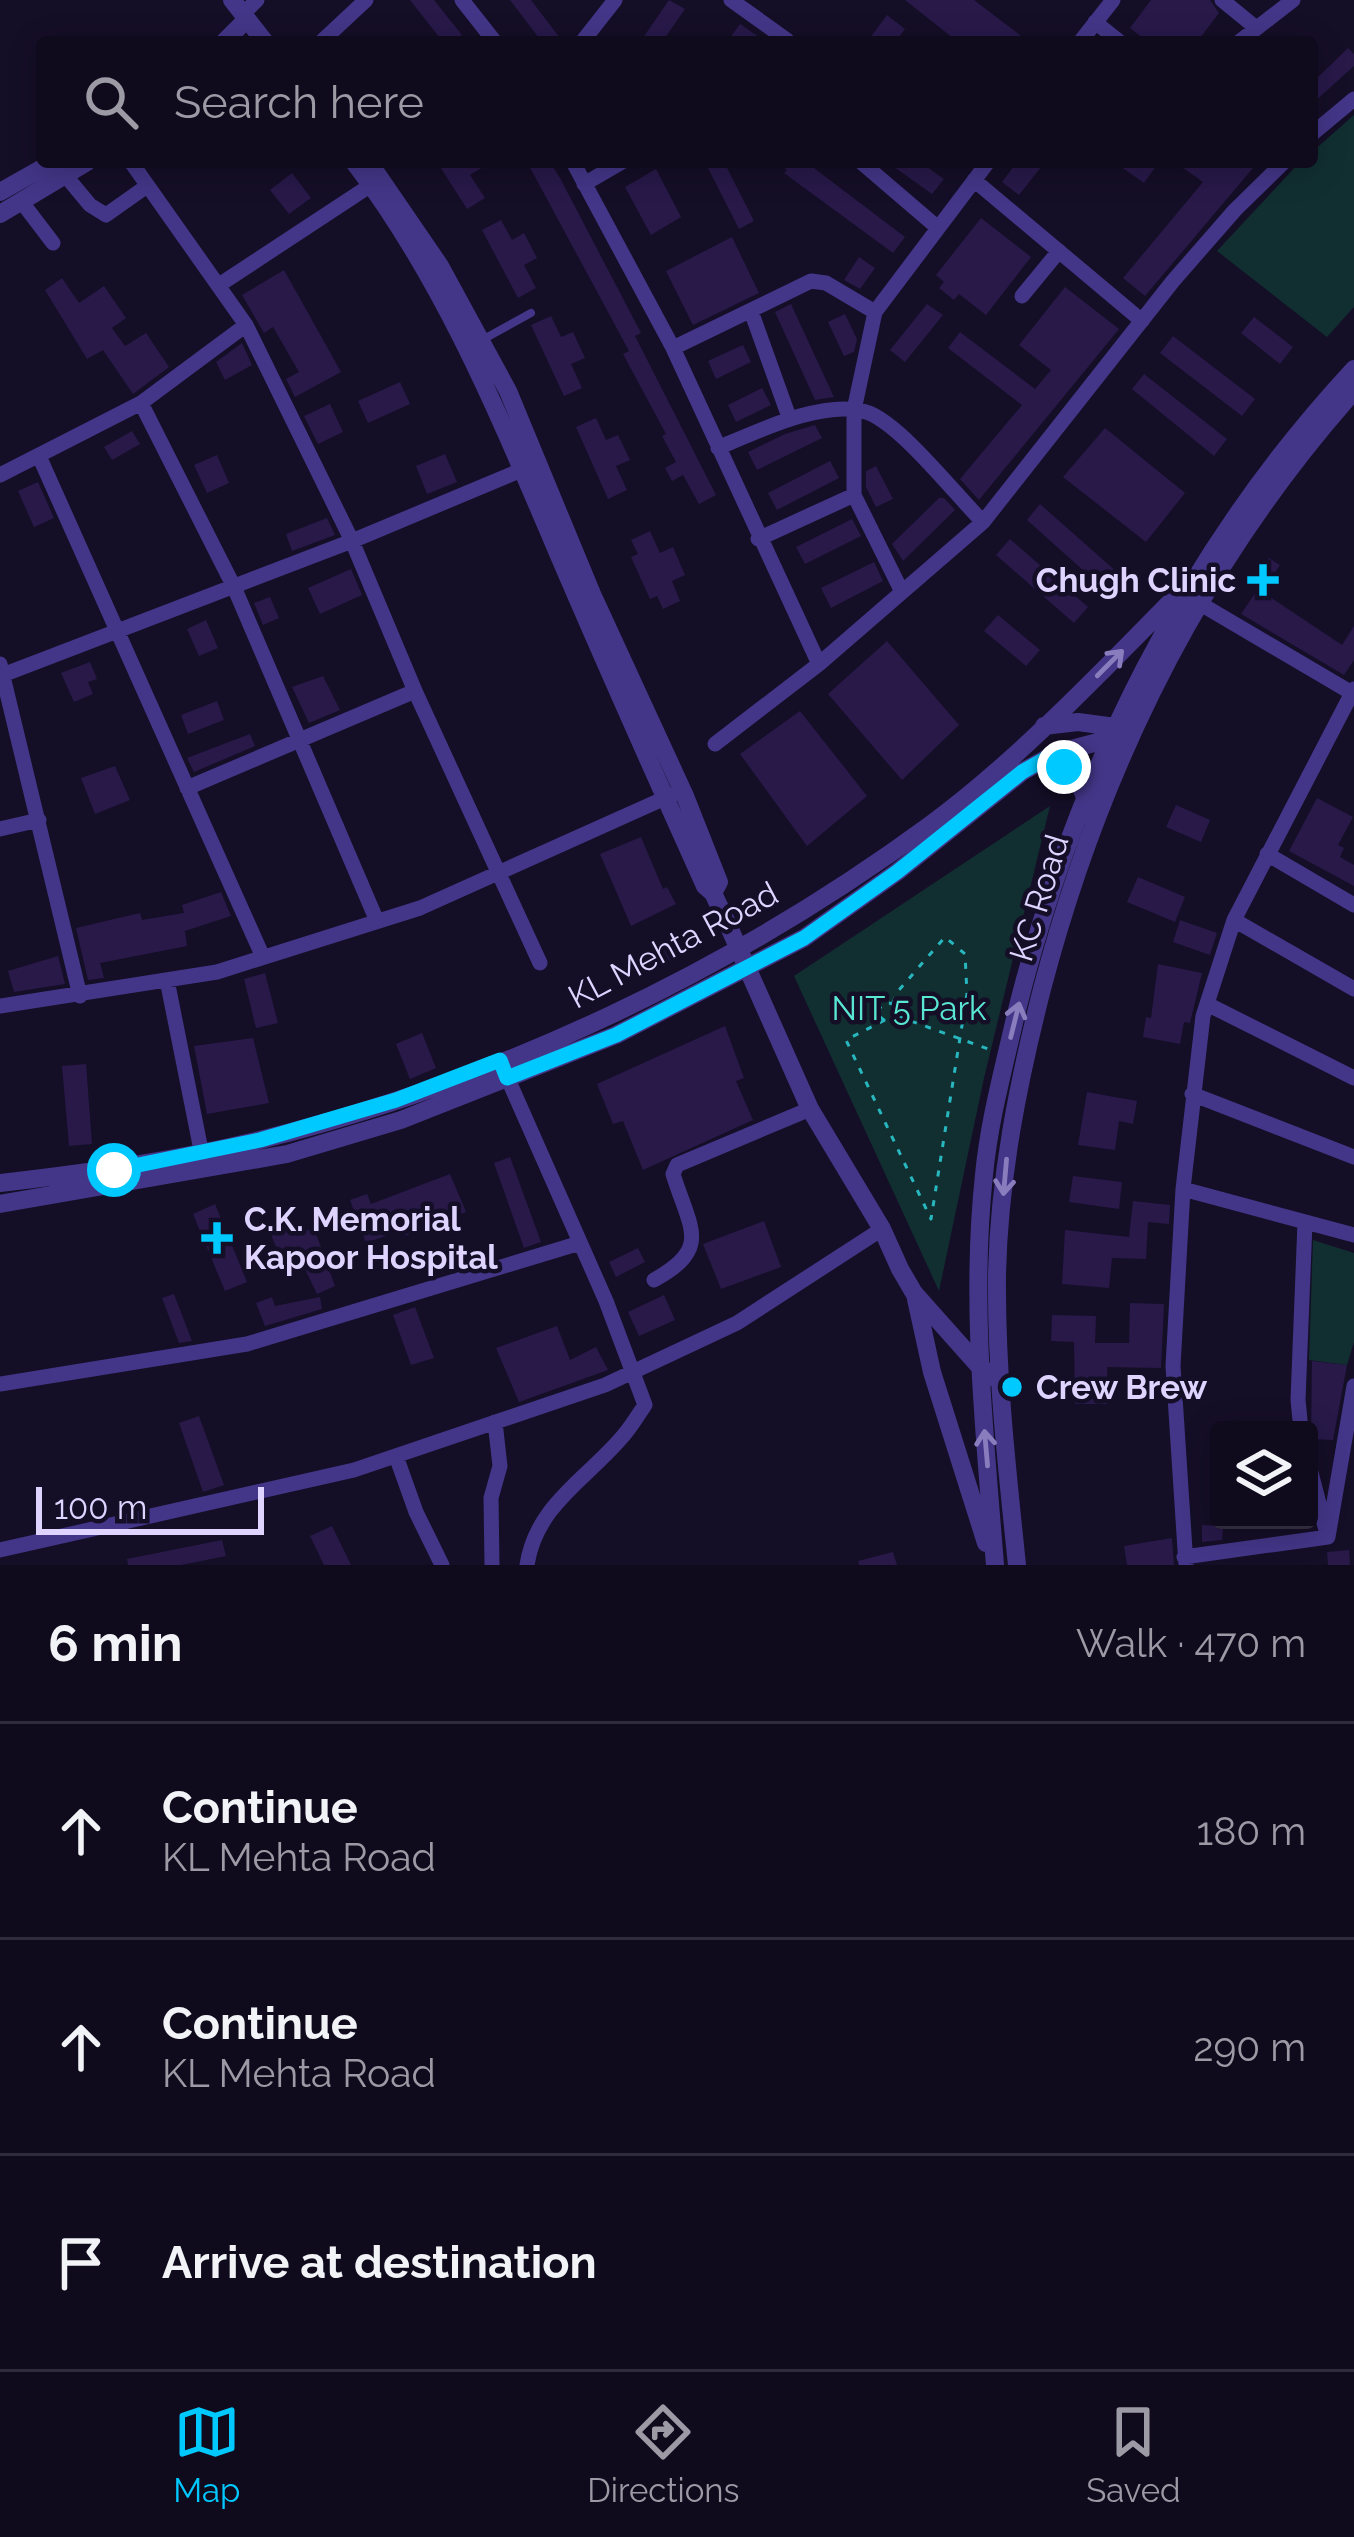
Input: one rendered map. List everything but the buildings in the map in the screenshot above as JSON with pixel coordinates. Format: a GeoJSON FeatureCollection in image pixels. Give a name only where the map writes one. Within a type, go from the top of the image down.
{"type":"FeatureCollection","features":[{"type":"Feature","properties":{"kind":"street"},"geometry":{"type":"LineString","coordinates":[[257,0],[240,12],[260,36]]}},
{"type":"Feature","properties":{"kind":"street"},"geometry":{"type":"LineString","coordinates":[[327,36],[366,0]]}},
{"type":"Feature","properties":{"kind":"street"},"geometry":{"type":"LineString","coordinates":[[587,36],[615,0]]}},
{"type":"Feature","properties":{"kind":"street"},"geometry":{"type":"LineString","coordinates":[[731,0],[781,36]]}},
{"type":"Feature","properties":{"kind":"street"},"geometry":{"type":"LineString","coordinates":[[1085,36],[1113,0]]}},
{"type":"Feature","properties":{"kind":"street"},"geometry":{"type":"LineString","coordinates":[[1222,0],[1256,26]]}},
{"type":"Feature","properties":{"kind":"street"},"geometry":{"type":"LineString","coordinates":[[1245,36],[1293,0]]}},
{"type":"Feature","properties":{"kind":"street"},"geometry":{"type":"LineString","coordinates":[[470,3],[491,36]]}},
{"type":"Feature","properties":{"kind":"street"},"geometry":{"type":"LineString","coordinates":[[1096,22],[1113,36]]}},
{"type":"Feature","properties":{"kind":"street"},"geometry":{"type":"LineString","coordinates":[[1318,129],[1354,99]]}},
{"type":"Feature","properties":{"kind":"street"},"geometry":{"type":"LineString","coordinates":[[135,168],[246,326],[352,541],[540,964]]}},
{"type":"Feature","properties":{"kind":"street"},"geometry":{"type":"LineString","coordinates":[[363,168],[466,341],[531,466],[608,632],[674,794],[719,883],[713,893],[810,1109],[882,1229],[914,1293],[932,1372],[994,1565]]}},
{"type":"Feature","properties":{"kind":"street"},"geometry":{"type":"LineString","coordinates":[[366,168],[406,212],[481,340],[531,466]]}},
{"type":"Feature","properties":{"kind":"street"},"geometry":{"type":"LineString","coordinates":[[576,168],[673,348],[819,664]]}},
{"type":"Feature","properties":{"kind":"street"},"geometry":{"type":"LineString","coordinates":[[584,184],[612,168]]}},
{"type":"Feature","properties":{"kind":"street"},"geometry":{"type":"LineString","coordinates":[[868,168],[938,228]]}},
{"type":"Feature","properties":{"kind":"street"},"geometry":{"type":"LineString","coordinates":[[902,592],[854,495],[854,410],[874,312],[983,168]]}},
{"type":"Feature","properties":{"kind":"street"},"geometry":{"type":"LineString","coordinates":[[716,744],[819,664],[983,522],[1235,209],[1278,168]]}},
{"type":"Feature","properties":{"kind":"street"},"geometry":{"type":"LineString","coordinates":[[59,169],[90,205],[106,215],[147,186]]}},
{"type":"Feature","properties":{"kind":"street"},"geometry":{"type":"LineString","coordinates":[[0,192],[59,169]]}},
{"type":"Feature","properties":{"kind":"street"},"geometry":{"type":"LineString","coordinates":[[0,214],[59,169]]}},
{"type":"Feature","properties":{"kind":"street"},"geometry":{"type":"LineString","coordinates":[[974,180],[1142,321]]}},
{"type":"Feature","properties":{"kind":"street"},"geometry":{"type":"LineString","coordinates":[[219,285],[371,185]]}},
{"type":"Feature","properties":{"kind":"street"},"geometry":{"type":"LineString","coordinates":[[21,201],[53,243]]}},
{"type":"Feature","properties":{"kind":"street"},"geometry":{"type":"LineString","coordinates":[[1022,296],[1059,251]]}},
{"type":"Feature","properties":{"kind":"street"},"geometry":{"type":"LineString","coordinates":[[673,348],[811,281],[826,283],[874,312]]}},
{"type":"Feature","properties":{"kind":"street"},"geometry":{"type":"LineString","coordinates":[[751,311],[790,417]]}},
{"type":"Feature","properties":{"kind":"street"},"geometry":{"type":"LineString","coordinates":[[0,475],[141,403],[246,326]]}},
{"type":"Feature","properties":{"kind":"street"},"geometry":{"type":"LineString","coordinates":[[994,1565],[979,1366],[984,1174],[1029,963],[1086,800],[1189,584],[1215,543],[1354,368]]}},
{"type":"Feature","properties":{"kind":"street","name":"KC Road"},"geometry":{"type":"LineString","coordinates":[[1017,1565],[998,1380],[999,1250],[1006,1165],[1021,1072],[1078,866],[1120,737],[1232,548],[1354,391]]}},
{"type":"Feature","properties":{"kind":"street"},"geometry":{"type":"LineString","coordinates":[[141,403],[234,587],[377,921]]}},
{"type":"Feature","properties":{"kind":"street"},"geometry":{"type":"LineString","coordinates":[[718,448],[790,417],[867,412],[897,433],[983,522]]}},
{"type":"Feature","properties":{"kind":"street"},"geometry":{"type":"LineString","coordinates":[[39,456],[262,957]]}},
{"type":"Feature","properties":{"kind":"street"},"geometry":{"type":"LineString","coordinates":[[80,996],[2,671],[234,587],[531,466]]}},
{"type":"Feature","properties":{"kind":"street"},"geometry":{"type":"LineString","coordinates":[[758,538],[854,495]]}},
{"type":"Feature","properties":{"kind":"street","name":"KL Mehta Road"},"geometry":{"type":"LineString","coordinates":[[503,1069],[610,1018],[791,919],[933,823],[1044,726],[1189,584]]}},
{"type":"Feature","properties":{"kind":"street"},"geometry":{"type":"LineString","coordinates":[[1199,603],[1353,691],[1234,920],[1207,1004],[1192,1094],[1172,1366],[1185,1561],[1328,1537]]}},
{"type":"Feature","properties":{"kind":"street"},"geometry":{"type":"LineString","coordinates":[[187,788],[415,691]]}},
{"type":"Feature","properties":{"kind":"street"},"geometry":{"type":"LineString","coordinates":[[1044,726],[1078,722],[1120,737]]}},
{"type":"Feature","properties":{"kind":"street","name":"KL Mehta Road"},"geometry":{"type":"LineString","coordinates":[[0,1204],[203,1161],[616,1035],[804,938],[897,872],[1022,772],[1056,753],[1120,737]]}},
{"type":"Feature","properties":{"kind":"street"},"geometry":{"type":"LineString","coordinates":[[1045,759],[1076,775],[1086,800]]}},
{"type":"Feature","properties":{"kind":"street"},"geometry":{"type":"LineString","coordinates":[[0,1006],[217,972],[420,908],[674,794]]}},
{"type":"Feature","properties":{"kind":"street"},"geometry":{"type":"LineString","coordinates":[[0,829],[38,820]]}},
{"type":"Feature","properties":{"kind":"street"},"geometry":{"type":"LineString","coordinates":[[1267,854],[1354,905]]}},
{"type":"Feature","properties":{"kind":"street"},"geometry":{"type":"LineString","coordinates":[[1234,920],[1354,989]]}},
{"type":"Feature","properties":{"kind":"street"},"geometry":{"type":"LineString","coordinates":[[167,980],[203,1161]]}},
{"type":"Feature","properties":{"kind":"street"},"geometry":{"type":"LineString","coordinates":[[1207,1004],[1354,1078]]}},
{"type":"Feature","properties":{"kind":"street"},"geometry":{"type":"LineString","coordinates":[[503,1069],[635,1371],[645,1405],[621,1439],[540,1522],[526,1565]]}},
{"type":"Feature","properties":{"kind":"street"},"geometry":{"type":"LineString","coordinates":[[1192,1094],[1354,1157]]}},
{"type":"Feature","properties":{"kind":"street"},"geometry":{"type":"LineString","coordinates":[[654,1280],[685,1264],[692,1249],[673,1174],[677,1165],[810,1109]]}},
{"type":"Feature","properties":{"kind":"street","name":"KL Mehta Road"},"geometry":{"type":"LineString","coordinates":[[0,1183],[203,1161]]}},
{"type":"Feature","properties":{"kind":"street"},"geometry":{"type":"LineString","coordinates":[[1183,1189],[1354,1235]]}},
{"type":"Feature","properties":{"kind":"street"},"geometry":{"type":"LineString","coordinates":[[1300,1421],[1305,1222]]}},
{"type":"Feature","properties":{"kind":"street"},"geometry":{"type":"LineString","coordinates":[[0,1550],[355,1470],[495,1422],[635,1371],[737,1323],[882,1229]]}},
{"type":"Feature","properties":{"kind":"street"},"geometry":{"type":"LineString","coordinates":[[0,1384],[247,1345],[580,1244]]}},
{"type":"Feature","properties":{"kind":"street"},"geometry":{"type":"LineString","coordinates":[[914,1293],[979,1366],[998,1380]]}},
{"type":"Feature","properties":{"kind":"street"},"geometry":{"type":"LineString","coordinates":[[1328,1537],[1354,1386]]}},
{"type":"Feature","properties":{"kind":"street"},"geometry":{"type":"LineString","coordinates":[[492,1565],[491,1498],[500,1466],[495,1422]]}},
{"type":"Feature","properties":{"kind":"street"},"geometry":{"type":"LineString","coordinates":[[396,1456],[442,1565]]}},
{"type":"Feature","properties":{"kind":"street"},"geometry":{"type":"LineString","coordinates":[[1318,1499],[1328,1537]]}},
{"type":"Feature","properties":{"kind":"lane"},"geometry":{"type":"LineString","coordinates":[[481,340],[531,313]]}},
{"type":"Feature","properties":{"kind":"path"},"geometry":{"type":"LineString","coordinates":[[885,1020],[880,1009],[892,1004],[945,937],[965,954],[967,994],[961,1040],[931,1219],[846,1040],[897,1016],[961,1040],[1006,1056]]}},
{"type":"Feature","properties":{"kind":"path"},"geometry":{"type":"LineString","coordinates":[[892,1004],[897,1016]]}},
{"type":"Feature","properties":{"kind":"green space"},"geometry":{"type":"Polygon","coordinates":[[[1354,115],[1354,307],[1327,337],[1217,251],[1294,168],[1318,168],[1318,147],[1354,115]]]}},
{"type":"Feature","properties":{"kind":"green space","name":"NIT 5 Park"},"geometry":{"type":"Polygon","coordinates":[[[1050,806],[984,1078],[939,1291],[794,976],[1050,806]]]}},
{"type":"Feature","properties":{"kind":"green space"},"geometry":{"type":"Polygon","coordinates":[[[1313,1240],[1354,1253],[1354,1342],[1347,1365],[1309,1360],[1313,1240]]]}},
{"type":"Feature","properties":{"kind":"place","name":"Chugh Clinic"},"geometry":{"type":"Point","coordinates":[1263,580]}},
{"type":"Feature","properties":{"kind":"place","name":"C.K. Memorial Kapoor Hospital"},"geometry":{"type":"Point","coordinates":[217,1238]}},
{"type":"Feature","properties":{"kind":"place","name":"Crew Brew"},"geometry":{"type":"Point","coordinates":[1012,1387]}},
{"type":"Feature","properties":{"kind":"route"},"geometry":{"type":"LineString","coordinates":[[114,1170],[260,1140],[396,1100],[500,1060],[507,1078],[616,1035],[804,938],[897,872],[1022,772],[1045,759],[1064,767]]}}]}
